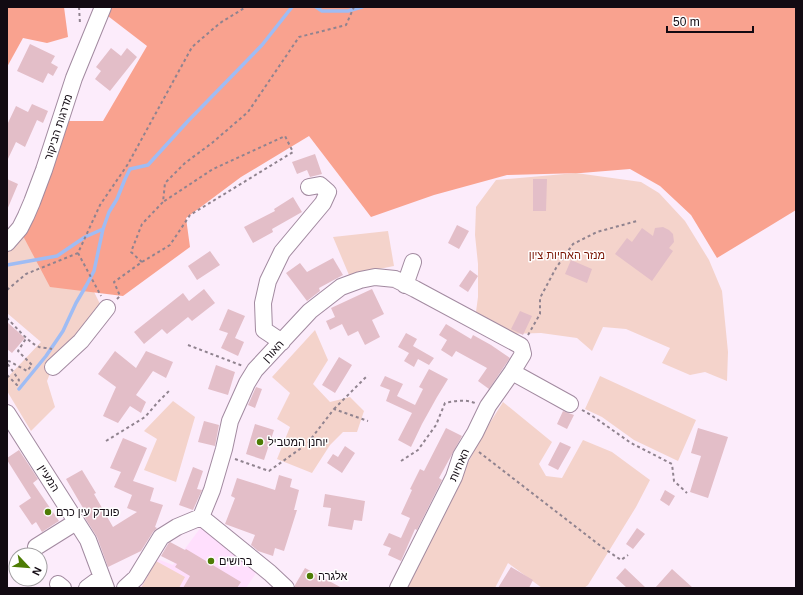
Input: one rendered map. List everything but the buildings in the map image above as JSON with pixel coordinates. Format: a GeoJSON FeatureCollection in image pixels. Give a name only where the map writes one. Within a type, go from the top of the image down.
{"type":"FeatureCollection","features":[{"type":"Feature","properties":{"kind":"street","name":"מדרגות הביקור"},"geometry":{"type":"LineString","coordinates":[[7,243],[20,228],[32,202],[74,78],[103,7]]}},
{"type":"Feature","properties":{"kind":"street"},"geometry":{"type":"LineString","coordinates":[[282,342],[264,330],[263,302],[268,281],[282,252],[323,203],[328,192],[320,186],[309,187]]}},
{"type":"Feature","properties":{"kind":"street"},"geometry":{"type":"LineString","coordinates":[[405,285],[413,262]]}},
{"type":"Feature","properties":{"kind":"street","name":"האורן"},"geometry":{"type":"LineString","coordinates":[[201,517],[212,490],[223,454],[230,421],[247,383],[255,370],[310,311],[341,287],[360,280],[376,277],[395,279],[521,346]]}},
{"type":"Feature","properties":{"kind":"street"},"geometry":{"type":"LineString","coordinates":[[53,367],[81,342],[107,308]]}},
{"type":"Feature","properties":{"kind":"street","name":"האחיות"},"geometry":{"type":"LineString","coordinates":[[398,588],[454,477],[461,456],[488,406],[523,354],[521,346]]}},
{"type":"Feature","properties":{"kind":"street"},"geometry":{"type":"LineString","coordinates":[[512,372],[570,404]]}},
{"type":"Feature","properties":{"kind":"street","name":"המעיין"},"geometry":{"type":"LineString","coordinates":[[7,413],[88,540],[104,582]]}},
{"type":"Feature","properties":{"kind":"street"},"geometry":{"type":"LineString","coordinates":[[125,588],[136,578],[161,537],[176,527],[201,517],[270,573],[286,588]]}},
{"type":"Feature","properties":{"kind":"street"},"geometry":{"type":"LineString","coordinates":[[36,547],[76,522]]}},
{"type":"Feature","properties":{"kind":"street"},"geometry":{"type":"LineString","coordinates":[[87,588],[104,582]]}},
{"type":"Feature","properties":{"kind":"path"},"geometry":{"type":"LineString","coordinates":[[7,290],[26,274],[78,253],[100,205],[128,164],[192,47],[220,23],[246,7]]}},
{"type":"Feature","properties":{"kind":"path"},"geometry":{"type":"LineString","coordinates":[[163,202],[165,183],[185,163],[212,143],[248,112],[299,37],[346,25],[354,7]]}},
{"type":"Feature","properties":{"kind":"path"},"geometry":{"type":"LineString","coordinates":[[78,253],[107,308],[120,296],[114,282],[142,262],[170,245],[190,215],[293,152],[285,136],[213,169],[163,202],[142,224],[130,252],[142,262]]}},
{"type":"Feature","properties":{"kind":"path"},"geometry":{"type":"LineString","coordinates":[[521,346],[540,314],[540,298],[556,268],[573,244],[597,232],[637,221]]}},
{"type":"Feature","properties":{"kind":"path"},"geometry":{"type":"LineString","coordinates":[[7,318],[36,345],[41,348],[55,350]]}},
{"type":"Feature","properties":{"kind":"path"},"geometry":{"type":"LineString","coordinates":[[7,375],[17,385],[19,380],[7,363],[9,361],[27,371],[32,365],[18,351],[27,338]]}},
{"type":"Feature","properties":{"kind":"path"},"geometry":{"type":"LineString","coordinates":[[188,345],[255,370]]}},
{"type":"Feature","properties":{"kind":"path"},"geometry":{"type":"LineString","coordinates":[[223,454],[269,471],[307,444],[334,409],[368,376]]}},
{"type":"Feature","properties":{"kind":"path"},"geometry":{"type":"LineString","coordinates":[[106,441],[146,417],[170,390]]}},
{"type":"Feature","properties":{"kind":"path"},"geometry":{"type":"LineString","coordinates":[[401,461],[418,450],[436,425],[445,403],[457,400],[472,402],[486,410]]}},
{"type":"Feature","properties":{"kind":"path"},"geometry":{"type":"LineString","coordinates":[[570,404],[591,415],[631,443],[672,464],[674,481],[687,493]]}},
{"type":"Feature","properties":{"kind":"path"},"geometry":{"type":"LineString","coordinates":[[334,409],[368,421]]}},
{"type":"Feature","properties":{"kind":"path"},"geometry":{"type":"LineString","coordinates":[[468,444],[602,547],[621,560],[628,555]]}},
{"type":"Feature","properties":{"kind":"shaded area"},"geometry":{"type":"Polygon","coordinates":[[[7,7],[64,7],[68,37],[47,43],[23,38],[7,67],[7,7]]]}},
{"type":"Feature","properties":{"kind":"shaded area"},"geometry":{"type":"Polygon","coordinates":[[[108,7],[796,7],[796,210],[717,258],[691,215],[660,186],[630,169],[581,173],[507,175],[434,195],[371,217],[309,136],[241,177],[186,218],[190,247],[123,296],[50,287],[22,234],[63,121],[103,121],[147,46],[104,13],[108,7]]]}},
{"type":"Feature","properties":{"kind":"shaded area","name":"ברושים"},"geometry":{"type":"Polygon","coordinates":[[[201,527],[258,570],[246,588],[133,588],[152,557],[173,565],[201,527]]]}},
{"type":"Feature","properties":{"kind":"green space","name":"מנזר האחיות ציון"},"geometry":{"type":"Polygon","coordinates":[[[576,173],[641,182],[659,193],[685,221],[709,260],[722,291],[728,352],[727,381],[705,372],[690,375],[662,363],[670,348],[626,329],[603,327],[592,351],[577,338],[541,333],[508,334],[476,312],[478,297],[478,264],[475,235],[476,207],[496,180],[576,173]]]}},
{"type":"Feature","properties":{"kind":"green space"},"geometry":{"type":"Polygon","coordinates":[[[60,223],[102,308],[54,363],[47,381],[55,407],[31,431],[7,391],[7,378],[41,342],[7,313],[7,252],[19,237],[60,223]]]}},
{"type":"Feature","properties":{"kind":"green space"},"geometry":{"type":"Polygon","coordinates":[[[388,231],[394,266],[349,275],[333,237],[388,231]]]}},
{"type":"Feature","properties":{"kind":"green space"},"geometry":{"type":"Polygon","coordinates":[[[315,330],[328,360],[313,384],[330,402],[350,397],[364,411],[357,432],[343,432],[330,445],[312,473],[277,459],[290,427],[277,419],[290,393],[272,377],[315,330]]]}},
{"type":"Feature","properties":{"kind":"green space"},"geometry":{"type":"Polygon","coordinates":[[[600,376],[696,420],[678,461],[634,440],[602,417],[585,409],[600,376]]]}},
{"type":"Feature","properties":{"kind":"green space"},"geometry":{"type":"Polygon","coordinates":[[[173,401],[195,417],[176,482],[144,470],[157,439],[144,431],[173,401]]]}},
{"type":"Feature","properties":{"kind":"green space"},"geometry":{"type":"Polygon","coordinates":[[[503,402],[552,442],[539,464],[546,476],[562,478],[583,440],[612,452],[650,480],[636,507],[588,585],[584,588],[542,588],[508,563],[495,588],[410,588],[405,584],[481,437],[503,402]]]}},
{"type":"Feature","properties":{"kind":"green space"},"geometry":{"type":"Polygon","coordinates":[[[156,561],[185,577],[179,588],[141,588],[156,561]]]}},
{"type":"Feature","properties":{"kind":"waterway"},"geometry":{"type":"LineString","coordinates":[[19,389],[46,356],[63,331],[76,303],[94,271],[103,229],[109,212],[117,199],[130,169],[148,165],[188,121],[262,45],[292,7]]}},
{"type":"Feature","properties":{"kind":"waterway"},"geometry":{"type":"LineString","coordinates":[[316,7],[322,11],[348,11],[362,7]]}},
{"type":"Feature","properties":{"kind":"waterway"},"geometry":{"type":"LineString","coordinates":[[7,265],[57,256],[85,237],[103,229]]}},
{"type":"Feature","properties":{"kind":"place","name":"יוחנן המטביל"},"geometry":{"type":"Point","coordinates":[260,442]}},
{"type":"Feature","properties":{"kind":"place","name":"פונדק עין כרם"},"geometry":{"type":"Point","coordinates":[48,512]}},
{"type":"Feature","properties":{"kind":"place","name":"ברושים"},"geometry":{"type":"Point","coordinates":[211,561]}},
{"type":"Feature","properties":{"kind":"place","name":"אלגרה"},"geometry":{"type":"Point","coordinates":[310,576]}}]}
